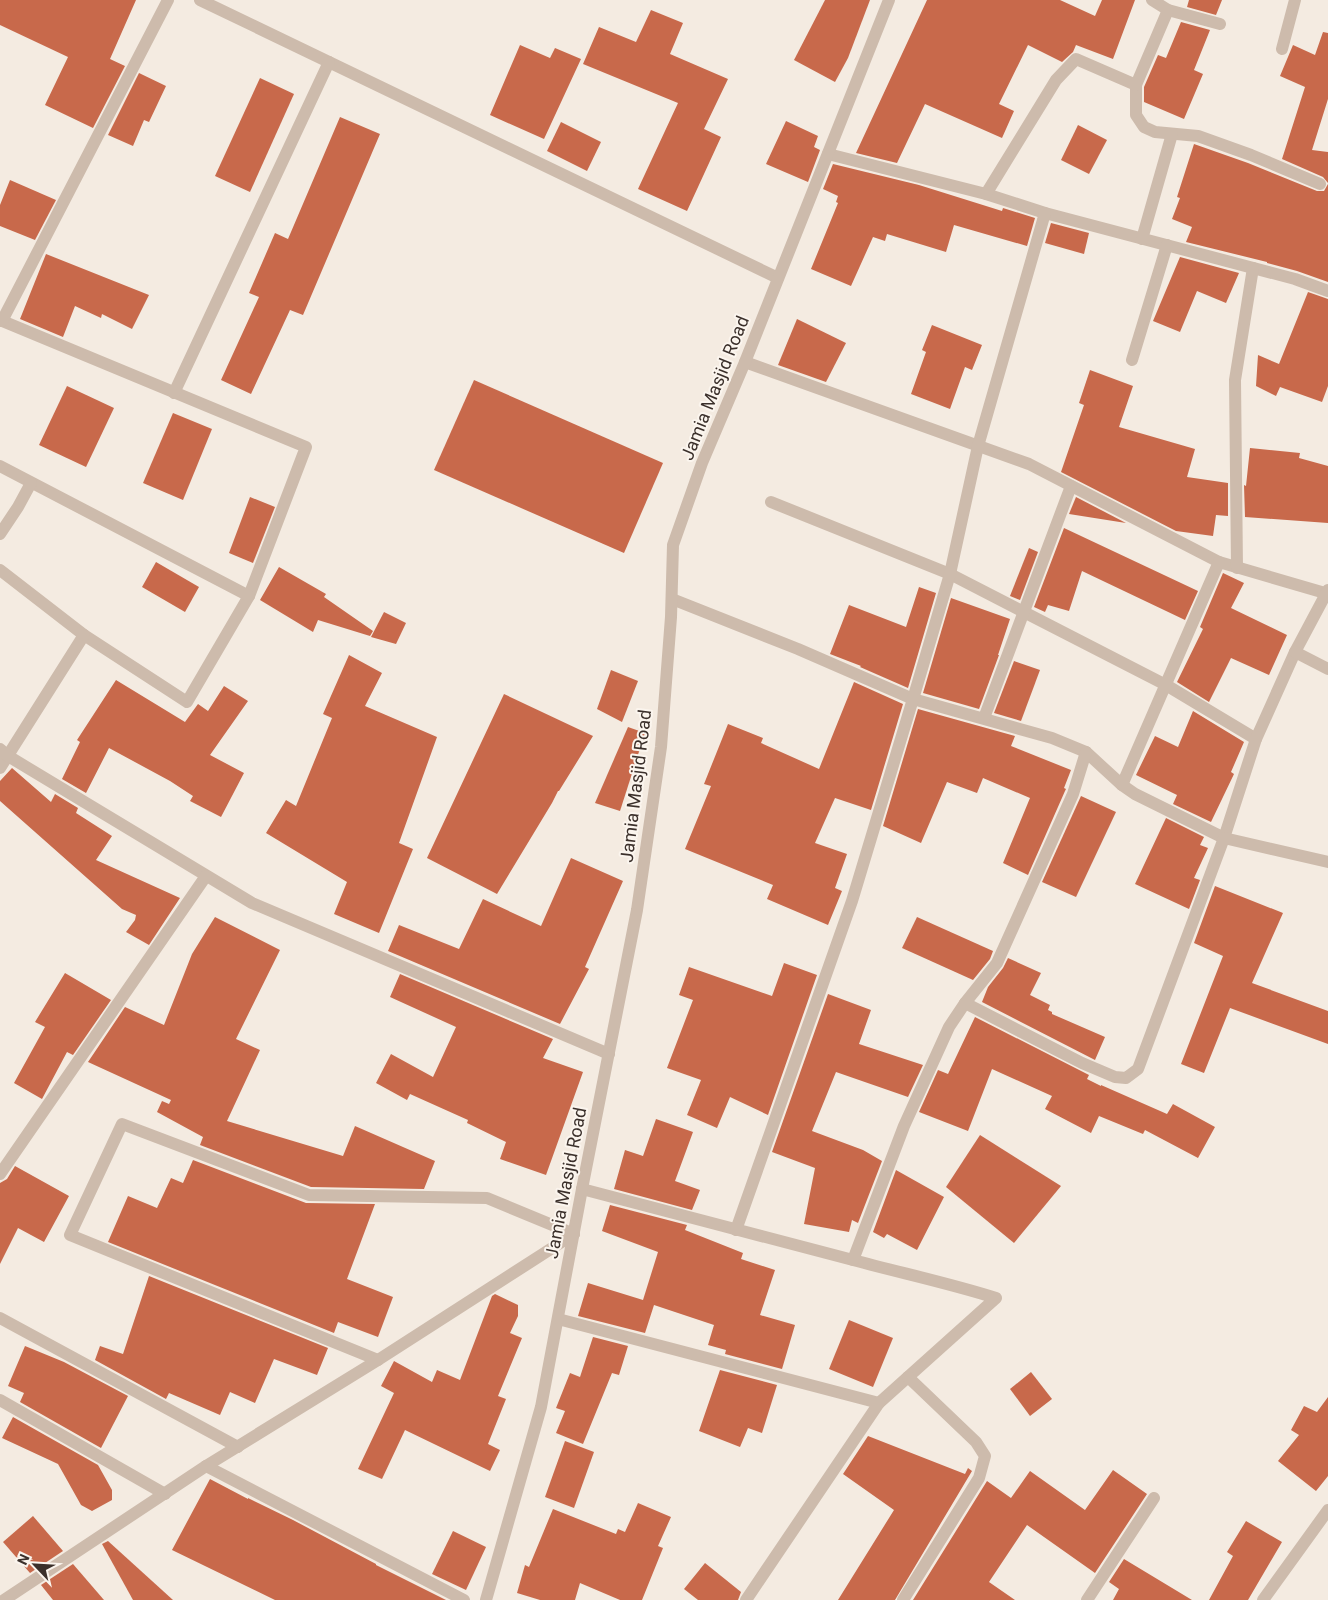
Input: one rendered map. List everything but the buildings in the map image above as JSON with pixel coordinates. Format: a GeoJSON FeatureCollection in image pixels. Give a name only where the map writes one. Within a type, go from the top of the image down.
{"type":"FeatureCollection","features":[{"type":"Feature","properties":{"kind":"street"},"geometry":{"type":"LineString","coordinates":[[0,570],[84,635],[187,702],[249,596],[306,447],[1,320],[168,0]]}},
{"type":"Feature","properties":{"kind":"street"},"geometry":{"type":"LineString","coordinates":[[200,0],[778,278]]}},
{"type":"Feature","properties":{"kind":"street","name":"Jamia Masjid Road"},"geometry":{"type":"LineString","coordinates":[[486,1600],[541,1407],[637,910],[660,746],[672,599],[673,545],[702,463],[745,362],[889,0]]}},
{"type":"Feature","properties":{"kind":"street"},"geometry":{"type":"LineString","coordinates":[[1152,0],[1168,10],[1220,24]]}},
{"type":"Feature","properties":{"kind":"street"},"geometry":{"type":"LineString","coordinates":[[1282,48],[1295,0]]}},
{"type":"Feature","properties":{"kind":"street"},"geometry":{"type":"LineString","coordinates":[[1168,10],[1136,85],[1136,115],[1144,127],[1154,132],[1198,136],[1320,184]]}},
{"type":"Feature","properties":{"kind":"street"},"geometry":{"type":"LineString","coordinates":[[986,194],[1056,80],[1076,59],[1136,85]]}},
{"type":"Feature","properties":{"kind":"street"},"geometry":{"type":"LineString","coordinates":[[174,393],[329,62]]}},
{"type":"Feature","properties":{"kind":"street"},"geometry":{"type":"LineString","coordinates":[[1142,238],[1172,134]]}},
{"type":"Feature","properties":{"kind":"street"},"geometry":{"type":"LineString","coordinates":[[828,154],[986,194],[1044,213],[1295,279],[1328,291]]}},
{"type":"Feature","properties":{"kind":"street"},"geometry":{"type":"LineString","coordinates":[[736,1230],[852,901],[950,574],[978,446],[1044,213]]}},
{"type":"Feature","properties":{"kind":"street"},"geometry":{"type":"LineString","coordinates":[[1132,360],[1167,245]]}},
{"type":"Feature","properties":{"kind":"street"},"geometry":{"type":"LineString","coordinates":[[1237,568],[1235,380],[1253,268]]}},
{"type":"Feature","properties":{"kind":"street"},"geometry":{"type":"LineString","coordinates":[[745,362],[1029,464],[1219,562],[1327,592],[1295,652],[1256,739],[1224,838],[1138,1069],[1126,1078],[1115,1077],[965,1003]]}},
{"type":"Feature","properties":{"kind":"street"},"geometry":{"type":"LineString","coordinates":[[0,466],[249,596]]}},
{"type":"Feature","properties":{"kind":"street"},"geometry":{"type":"LineString","coordinates":[[0,534],[32,483]]}},
{"type":"Feature","properties":{"kind":"street"},"geometry":{"type":"LineString","coordinates":[[984,718],[1071,486]]}},
{"type":"Feature","properties":{"kind":"street"},"geometry":{"type":"LineString","coordinates":[[770,502],[950,574],[1166,685],[1256,739]]}},
{"type":"Feature","properties":{"kind":"street"},"geometry":{"type":"LineString","coordinates":[[1122,785],[1219,562]]}},
{"type":"Feature","properties":{"kind":"street"},"geometry":{"type":"LineString","coordinates":[[672,599],[798,649],[913,699],[1052,738],[1086,752],[1122,785],[1135,794],[1224,838],[1328,862]]}},
{"type":"Feature","properties":{"kind":"street"},"geometry":{"type":"LineString","coordinates":[[0,768],[4,753],[84,635]]}},
{"type":"Feature","properties":{"kind":"street"},"geometry":{"type":"LineString","coordinates":[[1295,652],[1328,669]]}},
{"type":"Feature","properties":{"kind":"street"},"geometry":{"type":"LineString","coordinates":[[853,1260],[904,1126],[949,1028],[965,1003],[997,963],[1073,794],[1086,752]]}},
{"type":"Feature","properties":{"kind":"street"},"geometry":{"type":"LineString","coordinates":[[4,753],[252,903],[609,1054]]}},
{"type":"Feature","properties":{"kind":"street"},"geometry":{"type":"LineString","coordinates":[[0,1174],[206,876]]}},
{"type":"Feature","properties":{"kind":"street"},"geometry":{"type":"LineString","coordinates":[[378,1360],[70,1235],[122,1124],[309,1195],[487,1198],[574,1234]]}},
{"type":"Feature","properties":{"kind":"street"},"geometry":{"type":"LineString","coordinates":[[582,1189],[961,1287],[996,1298],[879,1403],[746,1600]]}},
{"type":"Feature","properties":{"kind":"street"},"geometry":{"type":"LineString","coordinates":[[4,1600],[206,1466],[378,1360],[574,1234]]}},
{"type":"Feature","properties":{"kind":"street"},"geometry":{"type":"LineString","coordinates":[[0,1318],[238,1447]]}},
{"type":"Feature","properties":{"kind":"street"},"geometry":{"type":"LineString","coordinates":[[558,1319],[879,1403]]}},
{"type":"Feature","properties":{"kind":"street"},"geometry":{"type":"LineString","coordinates":[[903,1600],[979,1478],[985,1456],[976,1442],[908,1377]]}},
{"type":"Feature","properties":{"kind":"street"},"geometry":{"type":"LineString","coordinates":[[0,1400],[165,1494]]}},
{"type":"Feature","properties":{"kind":"street"},"geometry":{"type":"LineString","coordinates":[[206,1466],[464,1600]]}},
{"type":"Feature","properties":{"kind":"street"},"geometry":{"type":"LineString","coordinates":[[1088,1600],[1154,1498]]}},
{"type":"Feature","properties":{"kind":"street"},"geometry":{"type":"LineString","coordinates":[[1263,1600],[1328,1510]]}}]}
